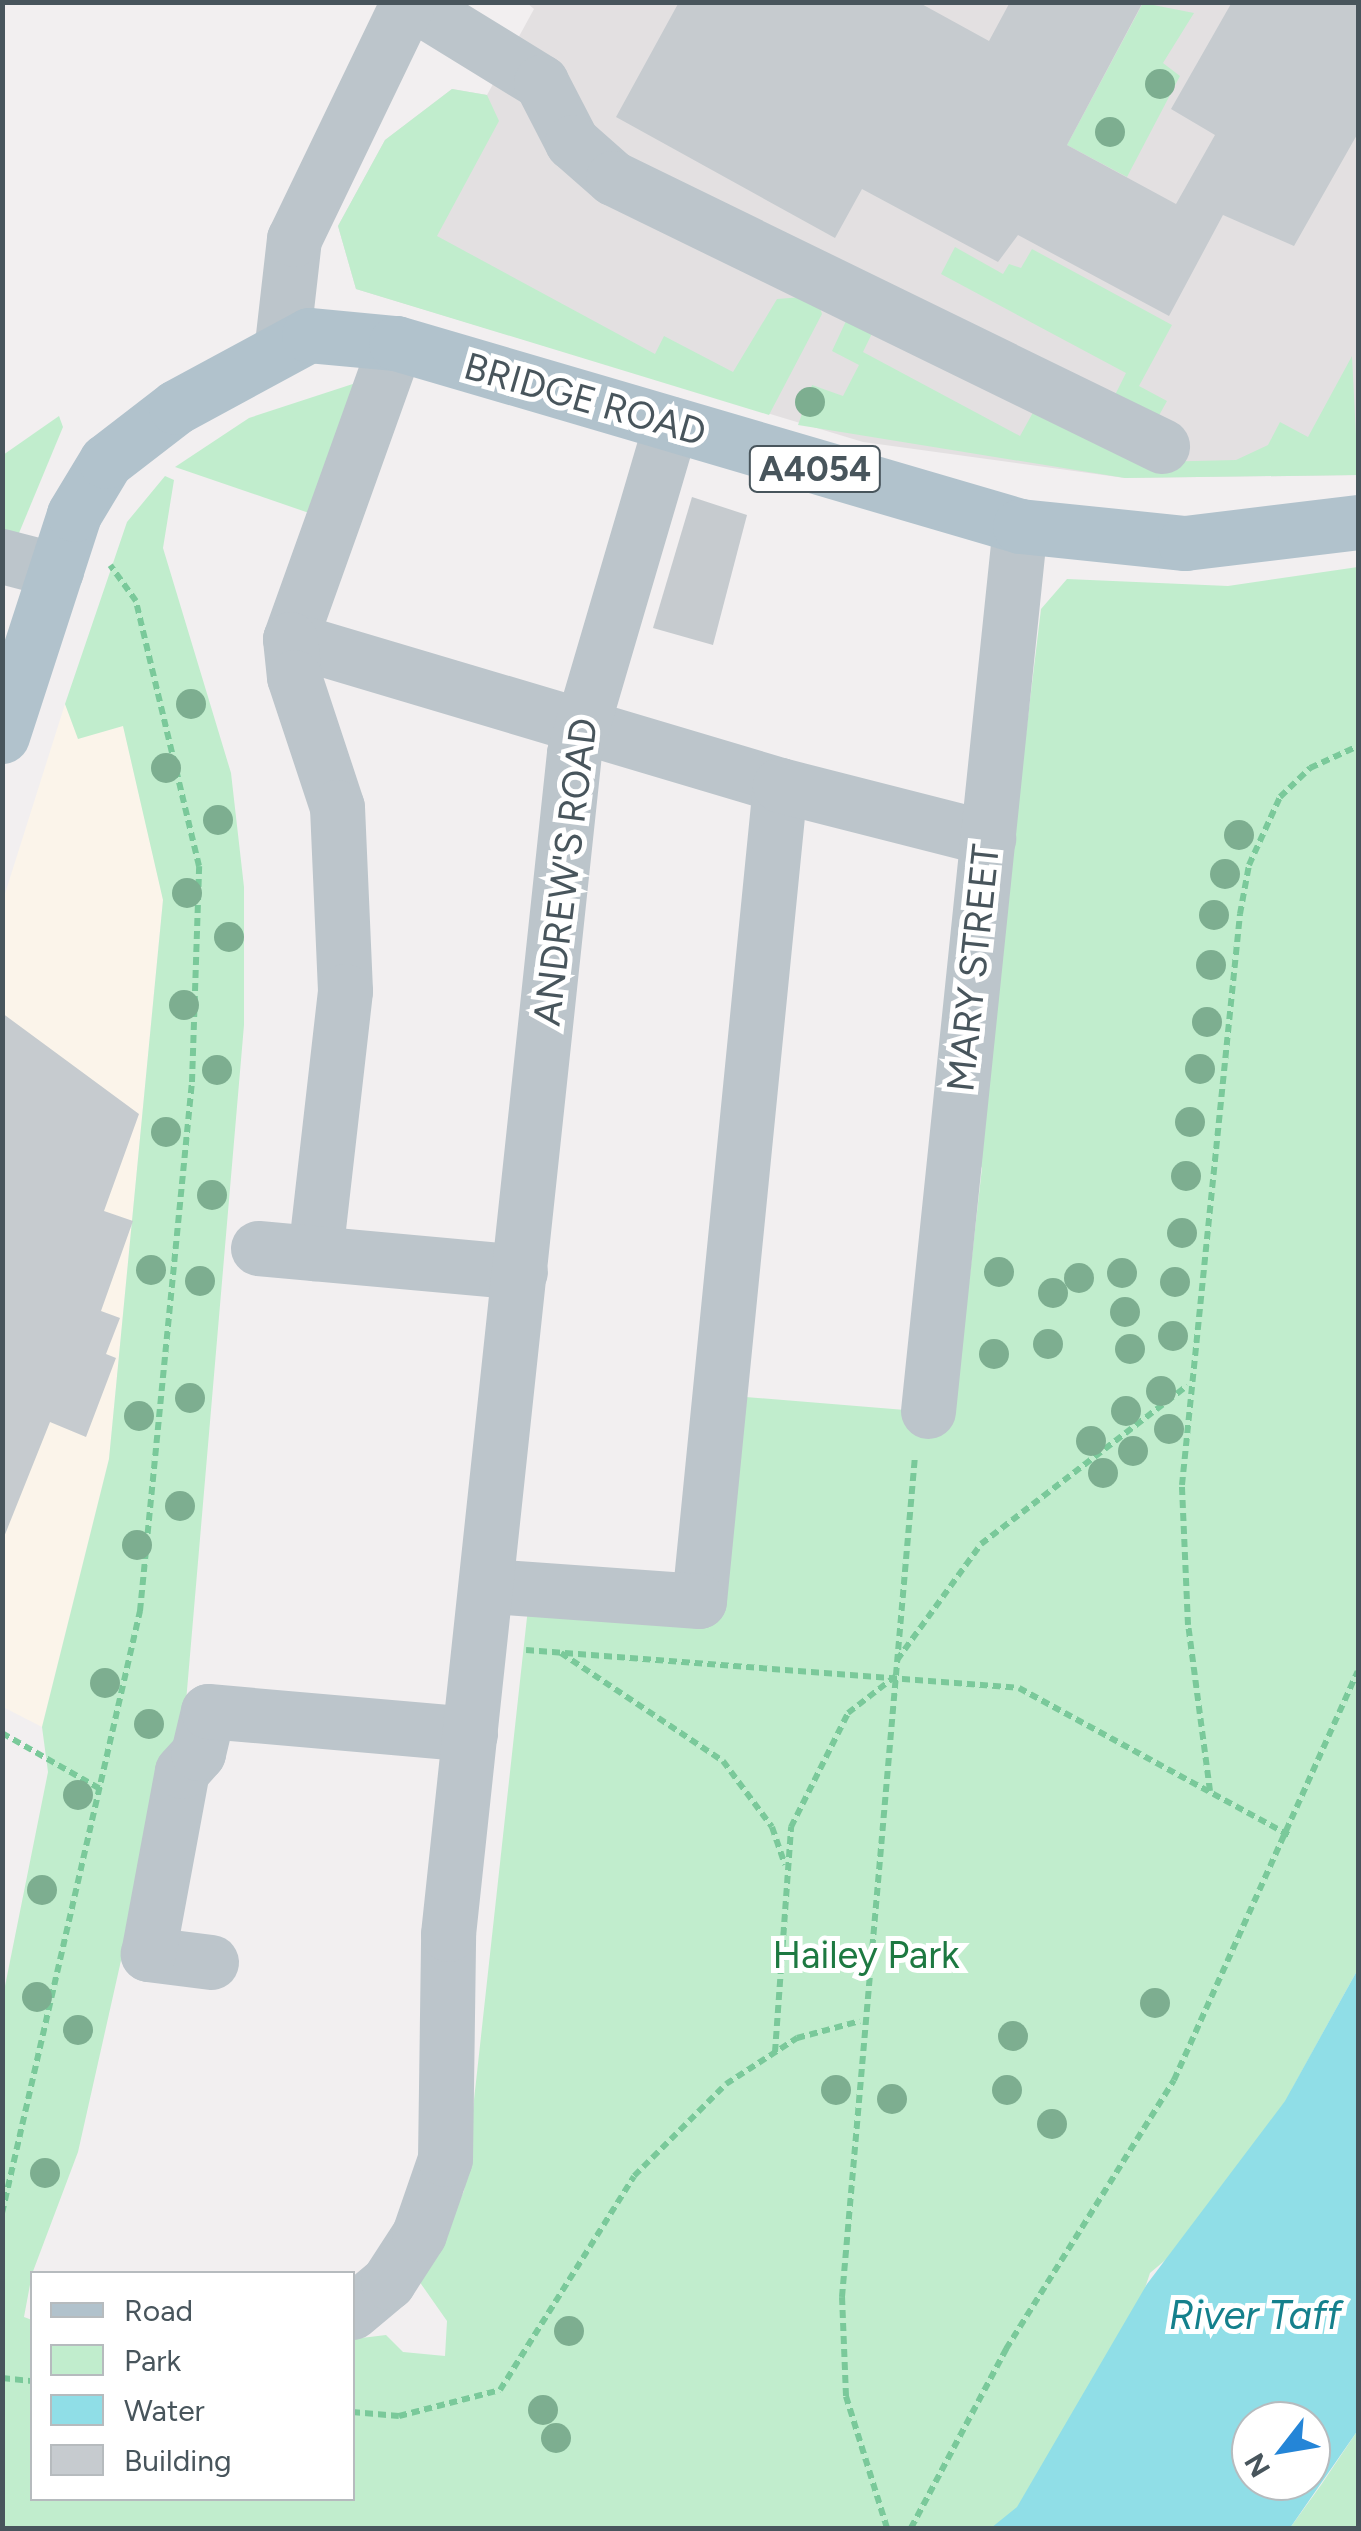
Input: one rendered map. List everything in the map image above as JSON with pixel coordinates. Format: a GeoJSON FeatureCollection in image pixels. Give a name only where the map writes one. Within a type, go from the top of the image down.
{"type":"FeatureCollection","features":[{"type":"Feature","properties":{"kind":"main road","name":"BRIDGE ROAD"},"geometry":{"type":"LineString","coordinates":[[282,344],[337,333],[396,343],[1020,526],[1185,543],[1358,522]]}},
{"type":"Feature","properties":{"kind":"main road","name":"A4054"},"geometry":{"type":"LineString","coordinates":[[5,718],[80,500],[106,461],[282,344]]}},
{"type":"Feature","properties":{"kind":"street"},"geometry":{"type":"LineString","coordinates":[[282,344],[294,239],[410,2],[541,82],[572,142],[614,178],[1162,446]]}},
{"type":"Feature","properties":{"kind":"street"},"geometry":{"type":"LineString","coordinates":[[315,1253],[345,991],[337,807],[290,640],[396,343]]}},
{"type":"Feature","properties":{"kind":"street","name":"ANDREW'S ROAD"},"geometry":{"type":"LineString","coordinates":[[355,2310],[388,2282],[419,2234],[445,2159],[453,2069],[440,2011],[480,1646],[491,1586],[520,1272],[579,728],[671,424]]}},
{"type":"Feature","properties":{"kind":"street","name":"MARY STREET"},"geometry":{"type":"LineString","coordinates":[[922,1430],[1020,526]]}},
{"type":"Feature","properties":{"kind":"street"},"geometry":{"type":"LineString","coordinates":[[2,556],[56,570]]}},
{"type":"Feature","properties":{"kind":"street"},"geometry":{"type":"LineString","coordinates":[[290,640],[579,728],[988,838]]}},
{"type":"Feature","properties":{"kind":"street"},"geometry":{"type":"LineString","coordinates":[[491,1586],[698,1601],[780,784]]}},
{"type":"Feature","properties":{"kind":"street"},"geometry":{"type":"LineString","coordinates":[[258,1248],[520,1272]]}},
{"type":"Feature","properties":{"kind":"street"},"geometry":{"type":"LineString","coordinates":[[211,1962],[148,1954],[182,1771],[198,1753],[208,1710],[470,1734]]}},
{"type":"Feature","properties":{"kind":"path"},"geometry":{"type":"LineString","coordinates":[[2,2213],[102,1790],[156,1482],[199,966],[198,866],[182,780],[136,601],[110,565]]}},
{"type":"Feature","properties":{"kind":"path"},"geometry":{"type":"LineString","coordinates":[[1210,1791],[1188,1625],[1187,1386],[1249,865],[1280,797],[1310,768],[1358,746]]}},
{"type":"Feature","properties":{"kind":"path"},"geometry":{"type":"LineString","coordinates":[[896,1661],[981,1544],[1187,1386]]}},
{"type":"Feature","properties":{"kind":"path"},"geometry":{"type":"LineString","coordinates":[[887,2528],[846,2396],[844,2262],[861,2021],[922,1430]]}},
{"type":"Feature","properties":{"kind":"path"},"geometry":{"type":"LineString","coordinates":[[480,1646],[898,1674],[1037,1695],[1290,1836]]}},
{"type":"Feature","properties":{"kind":"path"},"geometry":{"type":"LineString","coordinates":[[560,1652],[723,1761],[772,1828],[787,1870]]}},
{"type":"Feature","properties":{"kind":"path"},"geometry":{"type":"LineString","coordinates":[[911,2528],[1006,2349],[1174,2080],[1290,1836],[1358,1671]]}},
{"type":"Feature","properties":{"kind":"path"},"geometry":{"type":"LineString","coordinates":[[775,2052],[792,1827],[826,1748],[867,1692],[898,1674]]}},
{"type":"Feature","properties":{"kind":"path"},"geometry":{"type":"LineString","coordinates":[[2,1733],[102,1790]]}},
{"type":"Feature","properties":{"kind":"path"},"geometry":{"type":"LineString","coordinates":[[355,2412],[399,2416],[500,2390],[634,2176],[726,2084],[775,2052],[861,2021]]}},
{"type":"Feature","properties":{"kind":"path"},"geometry":{"type":"LineString","coordinates":[[2,2378],[30,2381]]}},
{"type":"Feature","properties":{"kind":"shaded area"},"geometry":{"type":"Polygon","coordinates":[[[527,3],[1358,3],[1358,475],[1125,478],[863,442],[356,289],[338,226],[385,140],[452,89],[487,95],[534,9],[527,3]]]}},
{"type":"Feature","properties":{"kind":"shaded area"},"geometry":{"type":"Polygon","coordinates":[[[65,704],[78,738],[123,725],[163,899],[109,1459],[42,1727],[3,1707],[3,900],[65,704]]]}},
{"type":"Feature","properties":{"kind":"green space"},"geometry":{"type":"Polygon","coordinates":[[[1143,3],[1194,13],[1163,63],[1180,76],[1127,177],[1067,145],[1143,3]]]}},
{"type":"Feature","properties":{"kind":"green space"},"geometry":{"type":"Polygon","coordinates":[[[452,89],[487,95],[499,121],[437,236],[655,354],[664,336],[733,372],[777,299],[816,296],[822,314],[769,415],[356,289],[338,226],[385,140],[452,89]]]}},
{"type":"Feature","properties":{"kind":"green space"},"geometry":{"type":"Polygon","coordinates":[[[955,247],[1003,274],[1009,264],[1021,268],[1032,249],[1172,325],[1139,386],[1167,401],[1157,419],[1111,403],[1126,373],[941,274],[955,247]]]}},
{"type":"Feature","properties":{"kind":"green space"},"geometry":{"type":"Polygon","coordinates":[[[846,321],[878,321],[863,352],[1020,436],[1036,407],[1153,462],[1236,460],[1268,445],[1280,422],[1308,437],[1352,356],[1358,475],[1125,478],[798,425],[812,385],[843,396],[859,365],[832,351],[846,321]]]}},
{"type":"Feature","properties":{"kind":"green space"},"geometry":{"type":"Polygon","coordinates":[[[365,380],[312,514],[175,467],[249,418],[365,380]]]}},
{"type":"Feature","properties":{"kind":"green space"},"geometry":{"type":"Polygon","coordinates":[[[59,416],[63,427],[19,533],[3,532],[3,455],[59,416]]]}},
{"type":"Feature","properties":{"kind":"green space","name":"Hailey Park"},"geometry":{"type":"Polygon","coordinates":[[[165,476],[174,480],[163,548],[231,773],[244,887],[244,1025],[183,1737],[166,1760],[78,2152],[30,2271],[24,2317],[30,2319],[30,2501],[355,2501],[355,2339],[386,2335],[403,2352],[445,2356],[447,2321],[419,2281],[464,2191],[529,1599],[711,1616],[733,1396],[954,1414],[982,1168],[975,1156],[1041,609],[1067,579],[1228,586],[1358,567],[1358,1969],[1292,2089],[1301,2096],[1208,2224],[1150,2273],[1065,2528],[3,2528],[3,1996],[48,1772],[42,1727],[109,1459],[163,900],[123,726],[78,739],[65,704],[127,522],[165,476]]]}},
{"type":"Feature","properties":{"kind":"green space"},"geometry":{"type":"Polygon","coordinates":[[[1358,2430],[1358,2528],[1290,2528],[1309,2501],[1331,2501],[1331,2470],[1358,2430]]]}},
{"type":"Feature","properties":{"kind":"water","name":"River Taff"},"geometry":{"type":"Polygon","coordinates":[[[1358,1969],[1358,2430],[1331,2469],[1331,2401],[1231,2401],[1231,2501],[1309,2501],[1290,2528],[991,2528],[1017,2507],[1147,2284],[1285,2101],[1358,1969]]]}},
{"type":"Feature","properties":{"kind":"building"},"geometry":{"type":"Polygon","coordinates":[[[679,2],[918,2],[989,41],[1010,2],[1143,2],[1067,145],[1176,204],[1215,135],[1171,109],[1232,2],[1358,2],[1358,133],[1294,246],[1223,215],[1169,316],[1018,235],[998,262],[862,189],[835,238],[616,117],[679,2]]]}},
{"type":"Feature","properties":{"kind":"building"},"geometry":{"type":"Polygon","coordinates":[[[692,497],[747,515],[713,645],[653,628],[692,497]]]}},
{"type":"Feature","properties":{"kind":"building"},"geometry":{"type":"Polygon","coordinates":[[[2,1013],[139,1114],[104,1211],[133,1221],[101,1311],[120,1318],[106,1354],[116,1358],[86,1437],[50,1422],[4,1537],[2,1013]]]}}]}
